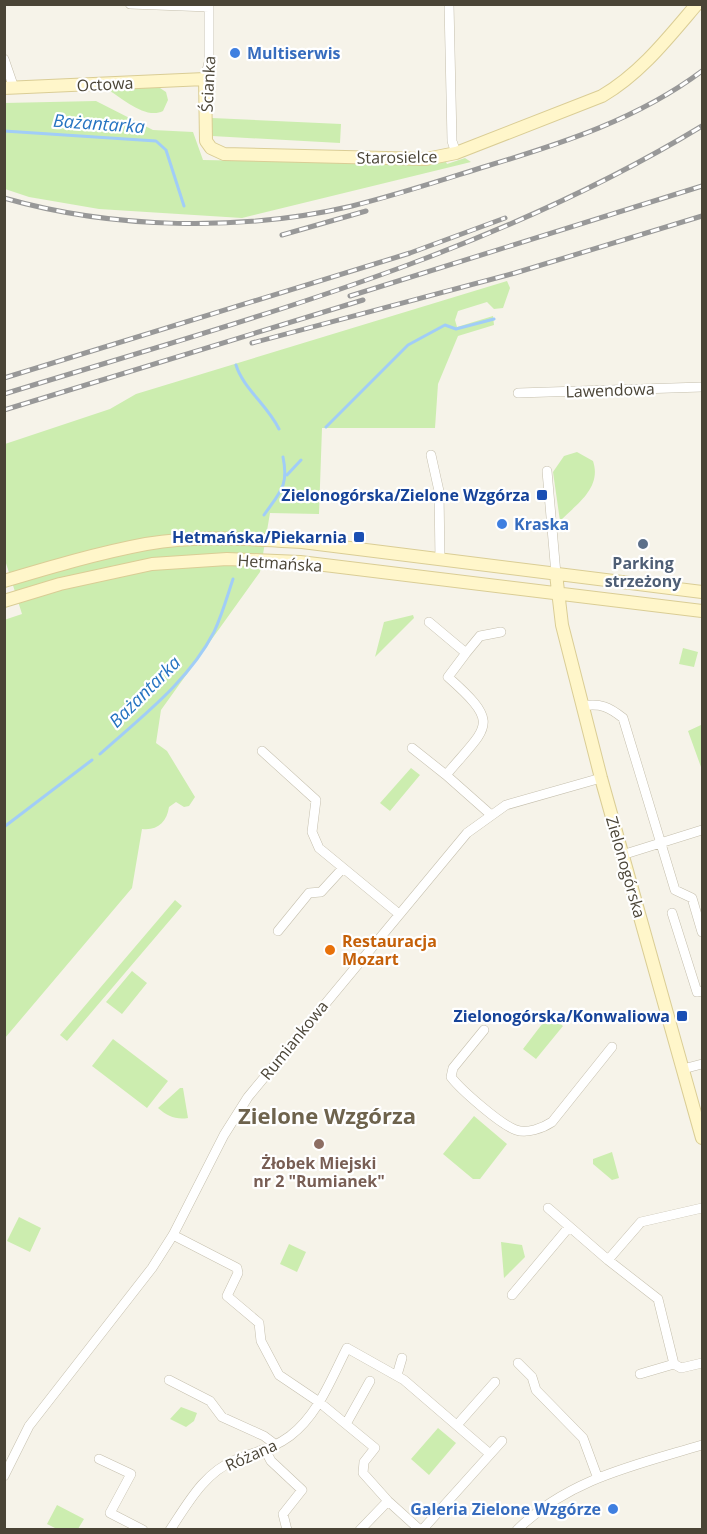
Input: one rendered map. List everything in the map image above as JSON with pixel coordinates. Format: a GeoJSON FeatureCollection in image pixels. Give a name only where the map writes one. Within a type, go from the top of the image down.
{"type":"FeatureCollection","features":[{"type":"Feature","properties":{"kind":"main road"},"geometry":{"type":"LineString","coordinates":[[456,153],[567,112],[624,83],[649,59],[697,4]]}},
{"type":"Feature","properties":{"kind":"main road","name":"Octowa"},"geometry":{"type":"LineString","coordinates":[[9,88],[205,79]]}},
{"type":"Feature","properties":{"kind":"main road","name":"Ścianka"},"geometry":{"type":"LineString","coordinates":[[205,79],[206,141],[211,147],[224,154]]}},
{"type":"Feature","properties":{"kind":"main road","name":"Starosielce"},"geometry":{"type":"LineString","coordinates":[[224,154],[426,159],[456,153]]}},
{"type":"Feature","properties":{"kind":"main road","name":"Hetmańska"},"geometry":{"type":"LineString","coordinates":[[4,581],[55,565],[148,544],[240,538],[302,542],[702,591]]}},
{"type":"Feature","properties":{"kind":"main road"},"geometry":{"type":"LineString","coordinates":[[300,562],[302,542]]}},
{"type":"Feature","properties":{"kind":"main road","name":"Hetmańska"},"geometry":{"type":"LineString","coordinates":[[4,601],[60,584],[152,564],[227,559],[300,562],[702,611]]}},
{"type":"Feature","properties":{"kind":"main road","name":"Zielonogórska"},"geometry":{"type":"LineString","coordinates":[[556,574],[562,625],[582,706],[702,1138]]}},
{"type":"Feature","properties":{"kind":"street"},"geometry":{"type":"LineString","coordinates":[[130,4],[209,6]]}},
{"type":"Feature","properties":{"kind":"street","name":"Starosielce"},"geometry":{"type":"LineString","coordinates":[[449,4],[452,141],[456,153]]}},
{"type":"Feature","properties":{"kind":"street","name":"Ścianka"},"geometry":{"type":"LineString","coordinates":[[205,79],[210,62],[209,6]]}},
{"type":"Feature","properties":{"kind":"street"},"geometry":{"type":"LineString","coordinates":[[4,59],[9,88]]}},
{"type":"Feature","properties":{"kind":"street","name":"Lawendowa"},"geometry":{"type":"LineString","coordinates":[[518,393],[702,387]]}},
{"type":"Feature","properties":{"kind":"street"},"geometry":{"type":"LineString","coordinates":[[431,455],[439,492],[440,560]]}},
{"type":"Feature","properties":{"kind":"street"},"geometry":{"type":"LineString","coordinates":[[547,471],[556,574]]}},
{"type":"Feature","properties":{"kind":"street"},"geometry":{"type":"LineString","coordinates":[[429,622],[466,653]]}},
{"type":"Feature","properties":{"kind":"street"},"geometry":{"type":"LineString","coordinates":[[446,775],[483,731],[484,717],[477,703],[448,676],[480,636],[501,632]]}},
{"type":"Feature","properties":{"kind":"street"},"geometry":{"type":"LineString","coordinates":[[582,706],[597,703],[611,708],[623,718],[675,891],[692,898],[702,932]]}},
{"type":"Feature","properties":{"kind":"street"},"geometry":{"type":"LineString","coordinates":[[412,748],[490,814]]}},
{"type":"Feature","properties":{"kind":"street"},"geometry":{"type":"LineString","coordinates":[[262,751],[316,800],[312,832],[320,849],[399,914]]}},
{"type":"Feature","properties":{"kind":"street","name":"Rumiankowa"},"geometry":{"type":"LineString","coordinates":[[4,1476],[29,1426],[152,1268],[173,1235],[224,1135],[248,1097],[467,833],[490,814],[506,805],[601,778]]}},
{"type":"Feature","properties":{"kind":"street"},"geometry":{"type":"LineString","coordinates":[[622,855],[702,830]]}},
{"type":"Feature","properties":{"kind":"street"},"geometry":{"type":"LineString","coordinates":[[278,931],[309,893],[321,892],[343,868]]}},
{"type":"Feature","properties":{"kind":"street"},"geometry":{"type":"LineString","coordinates":[[672,913],[697,992],[702,991]]}},
{"type":"Feature","properties":{"kind":"street"},"geometry":{"type":"LineString","coordinates":[[484,1030],[453,1068],[451,1077],[509,1126],[522,1131],[546,1126],[552,1122],[612,1047]]}},
{"type":"Feature","properties":{"kind":"street"},"geometry":{"type":"LineString","coordinates":[[683,1069],[702,1064]]}},
{"type":"Feature","properties":{"kind":"street"},"geometry":{"type":"LineString","coordinates":[[548,1208],[608,1260],[658,1299],[674,1364]]}},
{"type":"Feature","properties":{"kind":"street"},"geometry":{"type":"LineString","coordinates":[[608,1260],[641,1222],[702,1208]]}},
{"type":"Feature","properties":{"kind":"street"},"geometry":{"type":"LineString","coordinates":[[512,1295],[569,1227]]}},
{"type":"Feature","properties":{"kind":"street"},"geometry":{"type":"LineString","coordinates":[[173,1235],[237,1268],[238,1273],[227,1292],[229,1301],[260,1323],[261,1341],[279,1375],[288,1384],[320,1402],[375,1448],[364,1462],[363,1473],[388,1501],[421,1530],[502,1441]]}},
{"type":"Feature","properties":{"kind":"street","name":"Różana"},"geometry":{"type":"LineString","coordinates":[[170,1530],[209,1477],[233,1461],[276,1445],[297,1429],[320,1402],[347,1348],[397,1375]]}},
{"type":"Feature","properties":{"kind":"street"},"geometry":{"type":"LineString","coordinates":[[402,1358],[397,1375],[490,1454]]}},
{"type":"Feature","properties":{"kind":"street"},"geometry":{"type":"LineString","coordinates":[[518,1363],[532,1377],[536,1390],[583,1438],[597,1476]]}},
{"type":"Feature","properties":{"kind":"street"},"geometry":{"type":"LineString","coordinates":[[640,1374],[674,1364],[681,1368],[702,1363]]}},
{"type":"Feature","properties":{"kind":"street"},"geometry":{"type":"LineString","coordinates":[[169,1380],[210,1401],[222,1417],[264,1436],[276,1445]]}},
{"type":"Feature","properties":{"kind":"street"},"geometry":{"type":"LineString","coordinates":[[346,1424],[370,1381]]}},
{"type":"Feature","properties":{"kind":"street"},"geometry":{"type":"LineString","coordinates":[[457,1425],[495,1382]]}},
{"type":"Feature","properties":{"kind":"street"},"geometry":{"type":"LineString","coordinates":[[517,1530],[545,1505],[597,1476],[702,1445]]}},
{"type":"Feature","properties":{"kind":"street"},"geometry":{"type":"LineString","coordinates":[[265,1450],[271,1461],[302,1490],[283,1514],[287,1530]]}},
{"type":"Feature","properties":{"kind":"street"},"geometry":{"type":"LineString","coordinates":[[99,1459],[131,1474],[110,1513],[143,1530]]}},
{"type":"Feature","properties":{"kind":"street"},"geometry":{"type":"LineString","coordinates":[[360,1530],[388,1501]]}},
{"type":"Feature","properties":{"kind":"green space"},"geometry":{"type":"Polygon","coordinates":[[[157,86],[166,92],[168,100],[163,111],[156,113],[149,113],[134,107],[107,89],[157,86]]]}},
{"type":"Feature","properties":{"kind":"green space"},"geometry":{"type":"Polygon","coordinates":[[[96,101],[153,130],[193,132],[203,160],[425,164],[446,162],[447,164],[465,158],[471,162],[242,218],[99,209],[29,197],[5,189],[4,103],[96,101]]]}},
{"type":"Feature","properties":{"kind":"green space"},"geometry":{"type":"Polygon","coordinates":[[[212,118],[341,124],[340,143],[212,136],[212,118]]]}},
{"type":"Feature","properties":{"kind":"green space"},"geometry":{"type":"Polygon","coordinates":[[[507,281],[510,288],[503,308],[494,309],[487,302],[458,311],[455,320],[457,327],[493,316],[494,325],[458,336],[438,384],[435,428],[322,428],[319,514],[270,513],[260,572],[161,710],[156,743],[167,751],[195,797],[189,806],[184,807],[176,802],[169,807],[164,821],[157,827],[142,829],[132,888],[5,1038],[4,620],[22,614],[5,560],[5,444],[110,409],[136,394],[507,281]]]}},
{"type":"Feature","properties":{"kind":"green space"},"geometry":{"type":"Polygon","coordinates":[[[577,452],[593,461],[594,479],[586,495],[560,521],[553,472],[564,456],[577,452]]]}},
{"type":"Feature","properties":{"kind":"green space"},"geometry":{"type":"Polygon","coordinates":[[[413,615],[414,618],[375,657],[384,622],[413,615]]]}},
{"type":"Feature","properties":{"kind":"green space"},"geometry":{"type":"Polygon","coordinates":[[[683,648],[698,652],[694,667],[679,664],[683,648]]]}},
{"type":"Feature","properties":{"kind":"green space"},"geometry":{"type":"Polygon","coordinates":[[[702,726],[701,767],[688,731],[702,726]]]}},
{"type":"Feature","properties":{"kind":"green space"},"geometry":{"type":"Polygon","coordinates":[[[411,768],[420,775],[390,811],[380,803],[411,768]]]}},
{"type":"Feature","properties":{"kind":"green space"},"geometry":{"type":"Polygon","coordinates":[[[175,900],[182,906],[67,1041],[60,1035],[175,900]]]}},
{"type":"Feature","properties":{"kind":"green space"},"geometry":{"type":"Polygon","coordinates":[[[132,971],[147,983],[122,1014],[106,1002],[132,971]]]}},
{"type":"Feature","properties":{"kind":"green space"},"geometry":{"type":"Polygon","coordinates":[[[549,1015],[563,1026],[536,1059],[523,1049],[549,1015]]]}},
{"type":"Feature","properties":{"kind":"green space"},"geometry":{"type":"Polygon","coordinates":[[[113,1039],[168,1081],[147,1108],[92,1066],[113,1039]]]}},
{"type":"Feature","properties":{"kind":"green space"},"geometry":{"type":"Polygon","coordinates":[[[180,1088],[183,1088],[188,1118],[172,1117],[158,1108],[180,1088]]]}},
{"type":"Feature","properties":{"kind":"green space"},"geometry":{"type":"Polygon","coordinates":[[[474,1116],[507,1144],[480,1179],[473,1179],[443,1154],[474,1116]]]}},
{"type":"Feature","properties":{"kind":"green space"},"geometry":{"type":"Polygon","coordinates":[[[612,1152],[619,1178],[612,1180],[593,1164],[593,1159],[612,1152]]]}},
{"type":"Feature","properties":{"kind":"green space"},"geometry":{"type":"Polygon","coordinates":[[[19,1217],[41,1228],[30,1252],[7,1241],[19,1217]]]}},
{"type":"Feature","properties":{"kind":"green space"},"geometry":{"type":"Polygon","coordinates":[[[501,1242],[522,1245],[525,1257],[504,1278],[501,1242]]]}},
{"type":"Feature","properties":{"kind":"green space"},"geometry":{"type":"Polygon","coordinates":[[[289,1244],[306,1252],[297,1272],[280,1264],[289,1244]]]}},
{"type":"Feature","properties":{"kind":"green space"},"geometry":{"type":"Polygon","coordinates":[[[181,1407],[197,1413],[194,1421],[186,1427],[170,1419],[181,1407]]]}},
{"type":"Feature","properties":{"kind":"green space"},"geometry":{"type":"Polygon","coordinates":[[[438,1428],[456,1443],[429,1475],[411,1459],[438,1428]]]}},
{"type":"Feature","properties":{"kind":"green space"},"geometry":{"type":"Polygon","coordinates":[[[57,1505],[84,1519],[78,1529],[57,1529],[47,1524],[57,1505]]]}},
{"type":"Feature","properties":{"kind":"waterway","name":"Bażantarka"},"geometry":{"type":"LineString","coordinates":[[4,131],[156,141],[166,150],[184,206]]}},
{"type":"Feature","properties":{"kind":"waterway"},"geometry":{"type":"LineString","coordinates":[[326,427],[408,345],[445,325],[456,329],[494,319]]}},
{"type":"Feature","properties":{"kind":"waterway","name":"Bażantarka"},"geometry":{"type":"LineString","coordinates":[[236,365],[244,381],[279,429]]}},
{"type":"Feature","properties":{"kind":"waterway","name":"Bażantarka"},"geometry":{"type":"LineString","coordinates":[[264,515],[279,494],[284,482],[283,457]]}},
{"type":"Feature","properties":{"kind":"waterway"},"geometry":{"type":"LineString","coordinates":[[287,475],[301,460]]}},
{"type":"Feature","properties":{"kind":"waterway","name":"Bażantarka"},"geometry":{"type":"LineString","coordinates":[[100,754],[163,698],[191,667],[214,632],[233,579]]}},
{"type":"Feature","properties":{"kind":"waterway","name":"Bażantarka"},"geometry":{"type":"LineString","coordinates":[[4,827],[92,760]]}},
{"type":"Feature","properties":{"kind":"railway"},"geometry":{"type":"LineString","coordinates":[[4,198],[88,216],[133,221],[222,223],[310,214],[352,206],[403,192],[572,138],[652,103],[702,71]]}},
{"type":"Feature","properties":{"kind":"railway"},"geometry":{"type":"LineString","coordinates":[[4,394],[274,311],[450,249],[536,213],[620,172],[702,126]]}},
{"type":"Feature","properties":{"kind":"railway"},"geometry":{"type":"LineString","coordinates":[[350,296],[702,186]]}},
{"type":"Feature","properties":{"kind":"railway"},"geometry":{"type":"LineString","coordinates":[[282,235],[366,211]]}},
{"type":"Feature","properties":{"kind":"railway"},"geometry":{"type":"LineString","coordinates":[[252,343],[515,273],[702,216]]}},
{"type":"Feature","properties":{"kind":"railway"},"geometry":{"type":"LineString","coordinates":[[4,378],[410,253],[505,218]]}},
{"type":"Feature","properties":{"kind":"railway"},"geometry":{"type":"LineString","coordinates":[[4,410],[363,300]]}},
{"type":"Feature","properties":{"kind":"place","name":"Multiserwis"},"geometry":{"type":"Point","coordinates":[235,53]}},
{"type":"Feature","properties":{"kind":"place","name":"Zielonogórska/Zielone Wzgórza"},"geometry":{"type":"Point","coordinates":[542,495]}},
{"type":"Feature","properties":{"kind":"place","name":"Kraska"},"geometry":{"type":"Point","coordinates":[502,524]}},
{"type":"Feature","properties":{"kind":"place","name":"Hetmańska/Piekarnia"},"geometry":{"type":"Point","coordinates":[359,537]}},
{"type":"Feature","properties":{"kind":"place","name":"Parking strzeżony"},"geometry":{"type":"Point","coordinates":[643,544]}},
{"type":"Feature","properties":{"kind":"place","name":"Restauracja Mozart"},"geometry":{"type":"Point","coordinates":[330,950]}},
{"type":"Feature","properties":{"kind":"place","name":"Zielonogórska/Konwaliowa"},"geometry":{"type":"Point","coordinates":[682,1016]}},
{"type":"Feature","properties":{"kind":"place","name":"Żłobek Miejski nr 2 \"Rumianek\""},"geometry":{"type":"Point","coordinates":[319,1144]}},
{"type":"Feature","properties":{"kind":"place","name":"Galeria Zielone Wzgórze"},"geometry":{"type":"Point","coordinates":[613,1509]}},
{"type":"Feature","properties":{"kind":"district","name":"Zielone Wzgórza"},"geometry":{"type":"Point","coordinates":[327,1116]}}]}
